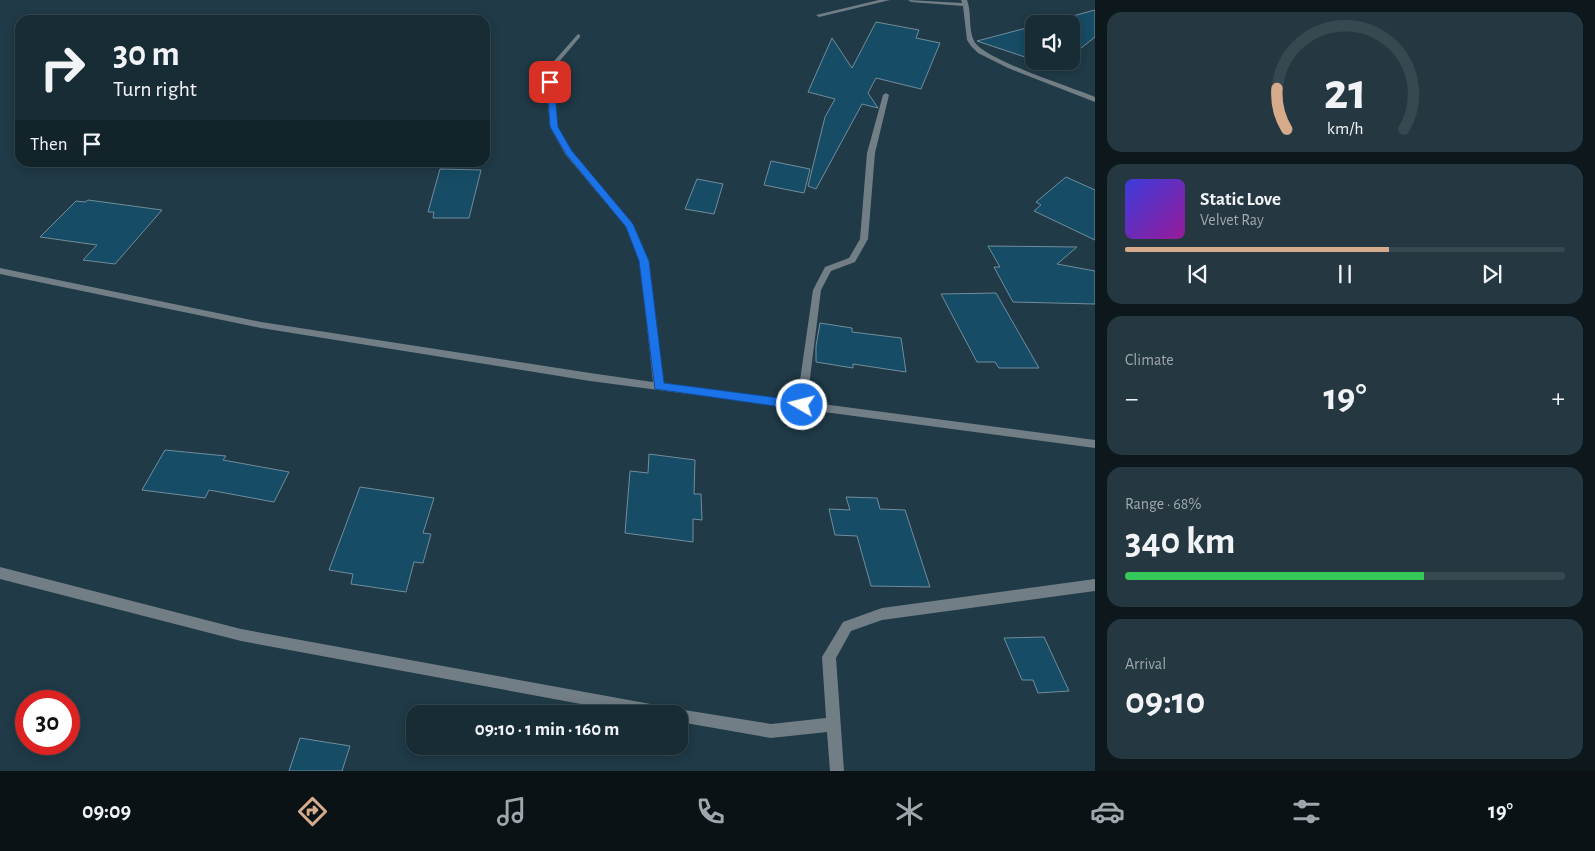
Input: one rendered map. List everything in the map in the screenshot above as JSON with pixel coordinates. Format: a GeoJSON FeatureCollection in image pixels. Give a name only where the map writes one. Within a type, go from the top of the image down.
{"type":"FeatureCollection","features":[{"type":"Feature","properties":{"kind":"street"},"geometry":{"type":"LineString","coordinates":[[820,15],[887,0]]}},
{"type":"Feature","properties":{"kind":"street"},"geometry":{"type":"LineString","coordinates":[[911,0],[965,2],[969,35],[971,43],[977,50],[997,61],[1095,100]]}},
{"type":"Feature","properties":{"kind":"street"},"geometry":{"type":"LineString","coordinates":[[578,36],[550,69],[550,96],[554,127],[568,152],[630,226],[644,261],[659,386]]}},
{"type":"Feature","properties":{"kind":"street"},"geometry":{"type":"LineString","coordinates":[[802,405],[817,290],[828,269],[852,260],[864,239],[872,153],[886,95]]}},
{"type":"Feature","properties":{"kind":"street"},"geometry":{"type":"LineString","coordinates":[[0,271],[261,325],[659,386],[1095,444]]}},
{"type":"Feature","properties":{"kind":"street"},"geometry":{"type":"LineString","coordinates":[[0,573],[241,635],[625,705]]}},
{"type":"Feature","properties":{"kind":"street"},"geometry":{"type":"LineString","coordinates":[[837,771],[829,657],[847,626],[882,614],[1095,585]]}},
{"type":"Feature","properties":{"kind":"street"},"geometry":{"type":"LineString","coordinates":[[688,716],[771,732],[833,724]]}},
{"type":"Feature","properties":{"kind":"building"},"geometry":{"type":"Polygon","coordinates":[[[1095,10],[1095,37],[1080,49],[1080,15],[1076,15],[1095,10]]]}},
{"type":"Feature","properties":{"kind":"building"},"geometry":{"type":"Polygon","coordinates":[[[876,22],[919,30],[916,38],[940,43],[921,89],[876,78],[868,93],[878,108],[862,104],[816,189],[808,186],[825,117],[835,99],[808,92],[832,38],[852,68],[876,22]]]}},
{"type":"Feature","properties":{"kind":"building"},"geometry":{"type":"Polygon","coordinates":[[[1025,28],[1025,57],[977,41],[1025,28]]]}},
{"type":"Feature","properties":{"kind":"building"},"geometry":{"type":"Polygon","coordinates":[[[771,161],[810,169],[804,193],[764,185],[771,161]]]}},
{"type":"Feature","properties":{"kind":"building"},"geometry":{"type":"Polygon","coordinates":[[[440,169],[481,170],[469,218],[433,218],[434,212],[428,212],[440,169]]]}},
{"type":"Feature","properties":{"kind":"building"},"geometry":{"type":"Polygon","coordinates":[[[1066,177],[1095,190],[1095,240],[1034,211],[1041,205],[1036,202],[1066,177]]]}},
{"type":"Feature","properties":{"kind":"building"},"geometry":{"type":"Polygon","coordinates":[[[697,179],[723,184],[714,214],[685,209],[697,179]]]}},
{"type":"Feature","properties":{"kind":"building"},"geometry":{"type":"Polygon","coordinates":[[[88,200],[162,210],[115,264],[83,260],[97,245],[40,237],[76,201],[85,202],[88,200]]]}},
{"type":"Feature","properties":{"kind":"building"},"geometry":{"type":"Polygon","coordinates":[[[988,246],[1077,247],[1057,264],[1095,271],[1095,304],[1013,302],[994,267],[1000,267],[988,246]]]}},
{"type":"Feature","properties":{"kind":"building"},"geometry":{"type":"Polygon","coordinates":[[[996,293],[1039,368],[999,368],[995,362],[977,362],[941,294],[996,293]]]}},
{"type":"Feature","properties":{"kind":"building"},"geometry":{"type":"Polygon","coordinates":[[[820,323],[852,328],[852,332],[901,338],[906,372],[853,364],[853,368],[816,362],[816,346],[820,323]]]}},
{"type":"Feature","properties":{"kind":"building"},"geometry":{"type":"Polygon","coordinates":[[[165,450],[226,456],[223,460],[289,472],[274,502],[209,490],[205,498],[142,490],[165,450]]]}},
{"type":"Feature","properties":{"kind":"building"},"geometry":{"type":"Polygon","coordinates":[[[649,454],[695,460],[694,494],[701,494],[702,520],[693,519],[693,542],[625,533],[630,471],[648,473],[649,454]]]}},
{"type":"Feature","properties":{"kind":"building"},"geometry":{"type":"Polygon","coordinates":[[[360,487],[434,498],[423,533],[431,534],[423,563],[414,562],[406,592],[351,584],[353,574],[329,570],[360,487]]]}},
{"type":"Feature","properties":{"kind":"building"},"geometry":{"type":"Polygon","coordinates":[[[846,497],[877,498],[880,509],[905,510],[930,587],[871,586],[857,536],[835,535],[829,509],[850,510],[846,497]]]}},
{"type":"Feature","properties":{"kind":"building"},"geometry":{"type":"Polygon","coordinates":[[[1044,637],[1069,691],[1038,693],[1033,680],[1022,680],[1004,638],[1044,637]]]}},
{"type":"Feature","properties":{"kind":"building"},"geometry":{"type":"Polygon","coordinates":[[[300,738],[350,746],[342,771],[289,771],[300,738]]]}},
{"type":"Feature","properties":{"kind":"route"},"geometry":{"type":"LineString","coordinates":[[550,82],[554,127],[568,152],[630,226],[644,261],[659,386],[802,405]]}}]}
